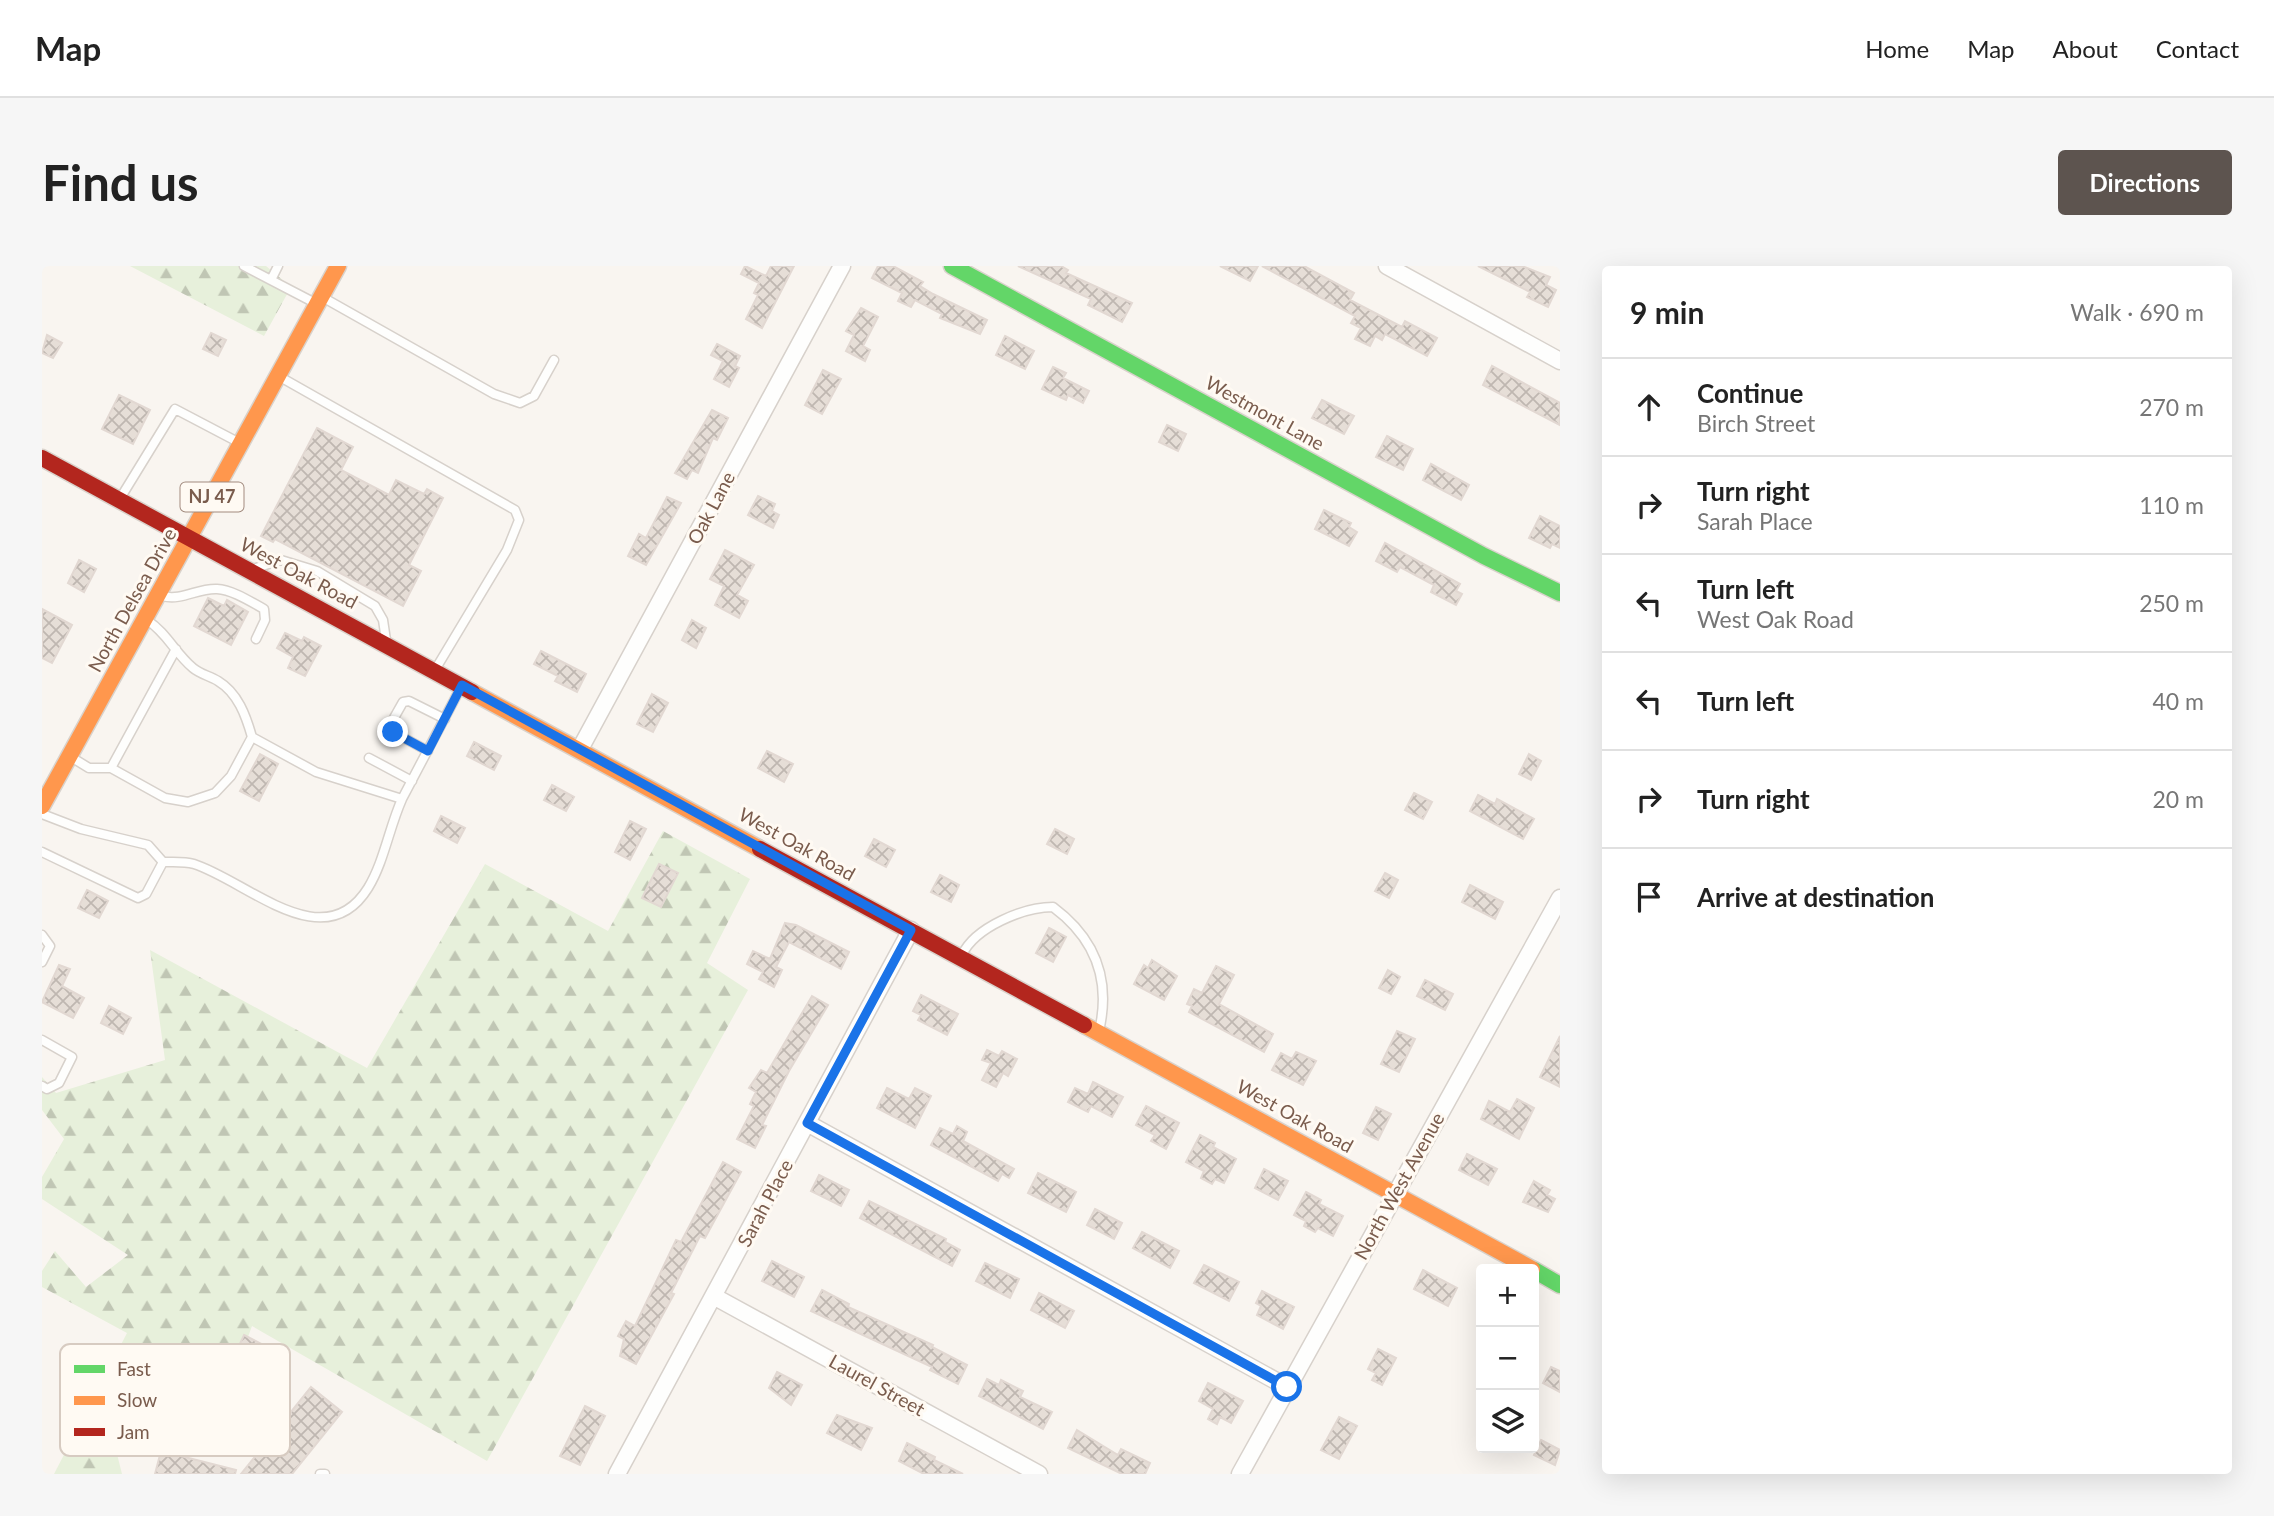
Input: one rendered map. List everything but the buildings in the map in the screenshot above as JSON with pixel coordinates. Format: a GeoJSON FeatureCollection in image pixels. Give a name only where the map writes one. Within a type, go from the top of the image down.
{"type":"FeatureCollection","features":[{"type":"Feature","properties":{"kind":"street","name":"North Delsea Drive"},"geometry":{"type":"LineString","coordinates":[[42,806],[338,266]]}},
{"type":"Feature","properties":{"kind":"street","name":"Oak Lane"},"geometry":{"type":"LineString","coordinates":[[580,749],[842,266]]}},
{"type":"Feature","properties":{"kind":"street","name":"Westmont Lane"},"geometry":{"type":"LineString","coordinates":[[953,266],[1471,549],[1560,593]]}},
{"type":"Feature","properties":{"kind":"street"},"geometry":{"type":"LineString","coordinates":[[1387,266],[1560,361]]}},
{"type":"Feature","properties":{"kind":"street","name":"West Oak Road"},"geometry":{"type":"LineString","coordinates":[[42,458],[1522,1264]]}},
{"type":"Feature","properties":{"kind":"street","name":"North West Avenue"},"geometry":{"type":"LineString","coordinates":[[1240,1474],[1560,898]]}},
{"type":"Feature","properties":{"kind":"street","name":"Sarah Place"},"geometry":{"type":"LineString","coordinates":[[617,1474],[911,930]]}},
{"type":"Feature","properties":{"kind":"street"},"geometry":{"type":"LineString","coordinates":[[807,1123],[1287,1387]]}},
{"type":"Feature","properties":{"kind":"street","name":"West Oak Road"},"geometry":{"type":"LineString","coordinates":[[1539,1273],[1560,1285]]}},
{"type":"Feature","properties":{"kind":"street","name":"Laurel Street"},"geometry":{"type":"LineString","coordinates":[[715,1297],[1039,1474]]}},
{"type":"Feature","properties":{"kind":"lane"},"geometry":{"type":"LineString","coordinates":[[244,266],[319,301],[494,394],[520,403],[534,396],[554,360]]}},
{"type":"Feature","properties":{"kind":"lane"},"geometry":{"type":"LineString","coordinates":[[271,280],[278,266]]}},
{"type":"Feature","properties":{"kind":"lane"},"geometry":{"type":"LineString","coordinates":[[279,376],[516,510],[519,520],[507,550],[435,670]]}},
{"type":"Feature","properties":{"kind":"lane"},"geometry":{"type":"LineString","coordinates":[[119,500],[175,409],[242,444]]}},
{"type":"Feature","properties":{"kind":"lane"},"geometry":{"type":"LineString","coordinates":[[250,570],[281,560],[317,571],[375,606],[383,620],[387,644]]}},
{"type":"Feature","properties":{"kind":"lane"},"geometry":{"type":"LineString","coordinates":[[159,595],[176,600],[216,589],[229,592],[264,610],[265,620],[256,639]]}},
{"type":"Feature","properties":{"kind":"lane"},"geometry":{"type":"LineString","coordinates":[[145,618],[163,631],[194,669],[221,683],[237,699],[252,737],[316,772],[402,799]]}},
{"type":"Feature","properties":{"kind":"lane"},"geometry":{"type":"LineString","coordinates":[[111,768],[176,649]]}},
{"type":"Feature","properties":{"kind":"lane"},"geometry":{"type":"LineString","coordinates":[[42,814],[73,827],[148,845],[163,862],[194,864],[294,914],[328,919],[356,905],[366,891],[375,875],[390,824],[462,685]]}},
{"type":"Feature","properties":{"kind":"lane"},"geometry":{"type":"LineString","coordinates":[[428,751],[393,732],[390,725],[403,702],[409,701],[445,719]]}},
{"type":"Feature","properties":{"kind":"lane"},"geometry":{"type":"LineString","coordinates":[[69,756],[89,768],[111,768],[165,797],[188,802],[215,793],[231,776],[252,737]]}},
{"type":"Feature","properties":{"kind":"lane"},"geometry":{"type":"LineString","coordinates":[[369,758],[412,780]]}},
{"type":"Feature","properties":{"kind":"lane"},"geometry":{"type":"LineString","coordinates":[[42,852],[138,898],[146,894],[163,862]]}},
{"type":"Feature","properties":{"kind":"lane"},"geometry":{"type":"LineString","coordinates":[[960,957],[977,936],[1017,915],[1053,907],[1075,929],[1100,966],[1105,986],[1105,1008],[1099,1033]]}},
{"type":"Feature","properties":{"kind":"lane"},"geometry":{"type":"LineString","coordinates":[[42,935],[50,946],[42,962]]}},
{"type":"Feature","properties":{"kind":"lane"},"geometry":{"type":"LineString","coordinates":[[42,1040],[72,1057],[59,1083],[47,1089],[42,1086]]}},
{"type":"Feature","properties":{"kind":"green space"},"geometry":{"type":"Polygon","coordinates":[[[130,266],[266,266],[291,287],[264,336],[130,266]]]}},
{"type":"Feature","properties":{"kind":"green space"},"geometry":{"type":"Polygon","coordinates":[[[663,831],[750,879],[707,963],[748,990],[487,1461],[290,1348],[290,1344],[283,1344],[252,1326],[245,1344],[121,1344],[127,1333],[42,1287],[42,1271],[55,1251],[86,1287],[128,1255],[42,1199],[42,1177],[64,1139],[42,1110],[42,1077],[56,1093],[165,1060],[150,950],[367,1068],[485,864],[608,931],[663,831]]]}},
{"type":"Feature","properties":{"kind":"green space"},"geometry":{"type":"Polygon","coordinates":[[[63,1456],[118,1456],[122,1474],[54,1474],[63,1456]]]}},
{"type":"Feature","properties":{"kind":"traffic: fast"},"geometry":{"type":"LineString","coordinates":[[952,266],[1484,556],[1560,593]]}},
{"type":"Feature","properties":{"kind":"traffic: fast"},"geometry":{"type":"LineString","coordinates":[[1539,1273],[1560,1285]]}},
{"type":"Feature","properties":{"kind":"traffic: slow"},"geometry":{"type":"LineString","coordinates":[[42,806],[338,266]]}},
{"type":"Feature","properties":{"kind":"traffic: slow"},"geometry":{"type":"LineString","coordinates":[[472,692],[760,849]]}},
{"type":"Feature","properties":{"kind":"traffic: slow"},"geometry":{"type":"LineString","coordinates":[[1084,1025],[1523,1264]]}},
{"type":"Feature","properties":{"kind":"traffic: jam"},"geometry":{"type":"LineString","coordinates":[[42,458],[472,692]]}},
{"type":"Feature","properties":{"kind":"traffic: jam"},"geometry":{"type":"LineString","coordinates":[[760,849],[1084,1025]]}},
{"type":"Feature","properties":{"kind":"route"},"geometry":{"type":"LineString","coordinates":[[393,732],[428,751],[462,685],[911,930],[807,1123],[1287,1387]]}}]}
